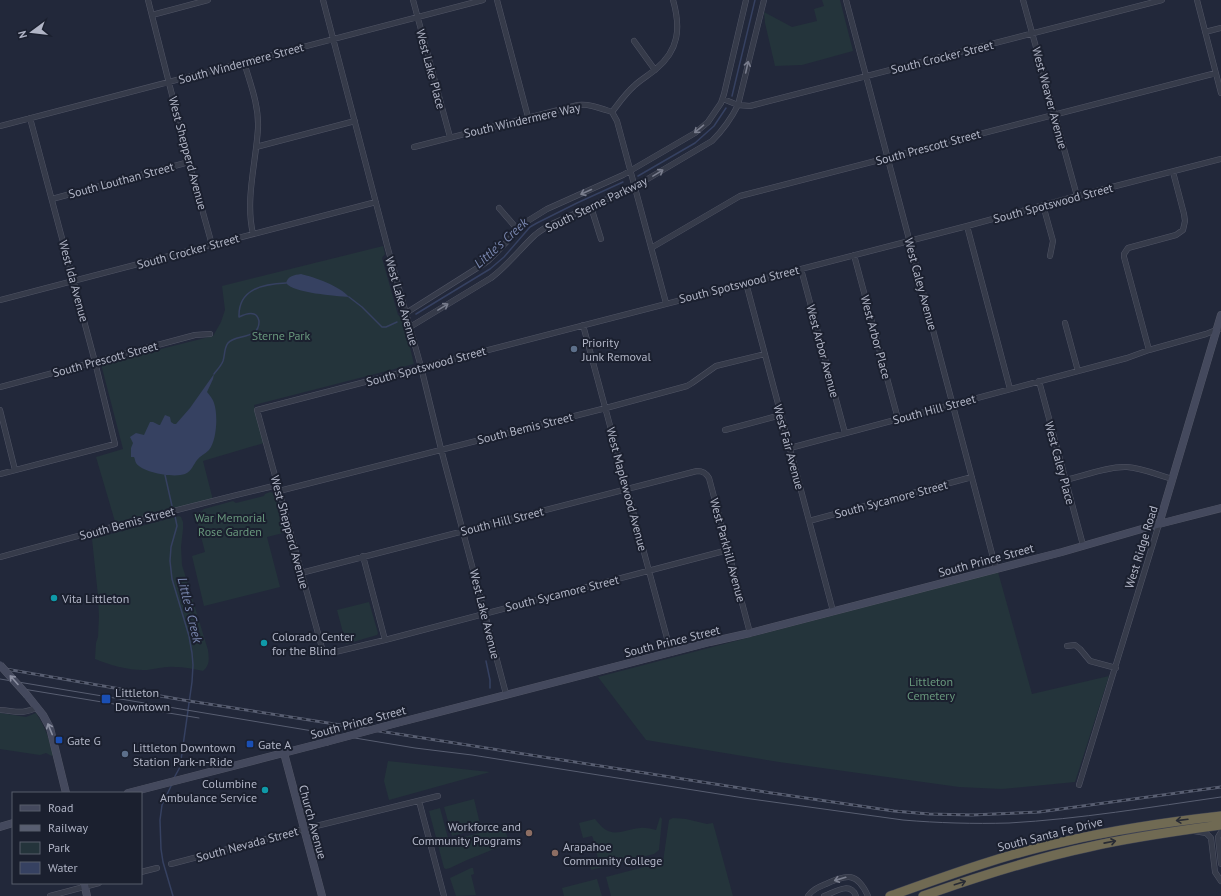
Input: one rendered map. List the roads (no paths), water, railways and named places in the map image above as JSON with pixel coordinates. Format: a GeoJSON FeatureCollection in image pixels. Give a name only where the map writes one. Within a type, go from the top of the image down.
{"type":"FeatureCollection","features":[{"type":"Feature","properties":{"kind":"highway","name":"South Santa Fe Drive"},"geometry":{"type":"LineString","coordinates":[[890,896],[996,860],[1062,842],[1142,826],[1221,816]]}},
{"type":"Feature","properties":{"kind":"highway","name":"South Santa Fe Drive"},"geometry":{"type":"LineString","coordinates":[[923,896],[1006,868],[1063,853],[1143,836],[1221,825]]}},
{"type":"Feature","properties":{"kind":"street","name":"West Shepperd Avenue"},"geometry":{"type":"LineString","coordinates":[[148,0],[189,162],[212,245]]}},
{"type":"Feature","properties":{"kind":"street"},"geometry":{"type":"LineString","coordinates":[[152,15],[208,0]]}},
{"type":"Feature","properties":{"kind":"street","name":"West Lake Avenue"},"geometry":{"type":"LineString","coordinates":[[323,0],[506,694]]}},
{"type":"Feature","properties":{"kind":"street","name":"West Lake Place"},"geometry":{"type":"LineString","coordinates":[[413,0],[450,137]]}},
{"type":"Feature","properties":{"kind":"street","name":"South Windermere Street"},"geometry":{"type":"LineString","coordinates":[[0,126],[483,0]]}},
{"type":"Feature","properties":{"kind":"street"},"geometry":{"type":"LineString","coordinates":[[497,0],[528,117]]}},
{"type":"Feature","properties":{"kind":"street"},"geometry":{"type":"LineString","coordinates":[[666,303],[617,121],[612,112],[634,86],[655,70],[667,58],[675,42],[678,26],[673,0]]}},
{"type":"Feature","properties":{"kind":"street","name":"South Sterne Parkway"},"geometry":{"type":"LineString","coordinates":[[406,313],[489,260],[526,222],[547,209],[630,171],[695,133],[708,122],[723,99],[746,0]]}},
{"type":"Feature","properties":{"kind":"street","name":"South Sterne Parkway"},"geometry":{"type":"LineString","coordinates":[[410,328],[491,278],[500,271],[536,234],[544,229],[554,223],[634,187],[712,141],[730,120],[738,105],[764,0]]}},
{"type":"Feature","properties":{"kind":"street","name":"West Caley Avenue"},"geometry":{"type":"LineString","coordinates":[[846,0],[996,569]]}},
{"type":"Feature","properties":{"kind":"street","name":"West Weaver Avenue"},"geometry":{"type":"LineString","coordinates":[[1023,0],[1077,196]]}},
{"type":"Feature","properties":{"kind":"street","name":"South Crocker Street"},"geometry":{"type":"LineString","coordinates":[[723,99],[738,105],[750,106],[1162,0]]}},
{"type":"Feature","properties":{"kind":"street"},"geometry":{"type":"LineString","coordinates":[[1196,0],[1221,92]]}},
{"type":"Feature","properties":{"kind":"street"},"geometry":{"type":"LineString","coordinates":[[1205,32],[1221,28]]}},
{"type":"Feature","properties":{"kind":"street"},"geometry":{"type":"LineString","coordinates":[[634,41],[655,70]]}},
{"type":"Feature","properties":{"kind":"street"},"geometry":{"type":"LineString","coordinates":[[244,62],[258,117],[249,206],[253,234]]}},
{"type":"Feature","properties":{"kind":"street","name":"South Prescott Street"},"geometry":{"type":"LineString","coordinates":[[651,248],[740,196],[1216,73]]}},
{"type":"Feature","properties":{"kind":"street","name":"South Windermere Way"},"geometry":{"type":"LineString","coordinates":[[414,147],[528,117],[585,104],[594,105],[612,112]]}},
{"type":"Feature","properties":{"kind":"street","name":"West Ida Avenue"},"geometry":{"type":"LineString","coordinates":[[15,470],[115,444],[74,281],[30,118]]}},
{"type":"Feature","properties":{"kind":"street"},"geometry":{"type":"LineString","coordinates":[[256,147],[355,121]]}},
{"type":"Feature","properties":{"kind":"street","name":"South Spotswood Street"},"geometry":{"type":"LineString","coordinates":[[257,410],[1221,159]]}},
{"type":"Feature","properties":{"kind":"street","name":"South Louthan Street"},"geometry":{"type":"LineString","coordinates":[[52,199],[189,162]]}},
{"type":"Feature","properties":{"kind":"street"},"geometry":{"type":"LineString","coordinates":[[1149,350],[1124,254],[1128,248],[1176,235],[1183,230],[1185,221],[1184,214],[1173,172]]}},
{"type":"Feature","properties":{"kind":"street","name":"South Crocker Street"},"geometry":{"type":"LineString","coordinates":[[0,300],[376,202]]}},
{"type":"Feature","properties":{"kind":"street"},"geometry":{"type":"LineString","coordinates":[[1043,205],[1053,241],[1050,256]]}},
{"type":"Feature","properties":{"kind":"street"},"geometry":{"type":"LineString","coordinates":[[591,207],[601,239]]}},
{"type":"Feature","properties":{"kind":"street"},"geometry":{"type":"LineString","coordinates":[[499,208],[518,230]]}},
{"type":"Feature","properties":{"kind":"street"},"geometry":{"type":"LineString","coordinates":[[968,226],[1010,389]]}},
{"type":"Feature","properties":{"kind":"street","name":"West Arbor Place"},"geometry":{"type":"LineString","coordinates":[[854,255],[898,419]]}},
{"type":"Feature","properties":{"kind":"street","name":"West Arbor Avenue"},"geometry":{"type":"LineString","coordinates":[[801,269],[845,433]]}},
{"type":"Feature","properties":{"kind":"street","name":"West Fair Avenue"},"geometry":{"type":"LineString","coordinates":[[746,283],[833,611]]}},
{"type":"Feature","properties":{"kind":"street","name":"West Ridge Road"},"geometry":{"type":"LineString","coordinates":[[1079,785],[1219,328],[1221,315]]}},
{"type":"Feature","properties":{"kind":"street"},"geometry":{"type":"LineString","coordinates":[[1065,323],[1078,371]]}},
{"type":"Feature","properties":{"kind":"street","name":"West Maplewood Avenue"},"geometry":{"type":"LineString","coordinates":[[583,325],[671,653]]}},
{"type":"Feature","properties":{"kind":"street","name":"South Hill Street"},"geometry":{"type":"LineString","coordinates":[[790,448],[1127,358],[1149,350],[1206,334],[1219,328]]}},
{"type":"Feature","properties":{"kind":"street","name":"South Prescott Street"},"geometry":{"type":"LineString","coordinates":[[0,386],[195,335],[210,334]]}},
{"type":"Feature","properties":{"kind":"street","name":"South Bemis Street"},"geometry":{"type":"LineString","coordinates":[[0,557],[213,500],[278,488],[606,408],[687,386],[716,366],[765,354]]}},
{"type":"Feature","properties":{"kind":"street","name":"West Caley Place"},"geometry":{"type":"LineString","coordinates":[[1038,381],[1082,545]]}},
{"type":"Feature","properties":{"kind":"street"},"geometry":{"type":"LineString","coordinates":[[0,410],[15,470],[0,474]]}},
{"type":"Feature","properties":{"kind":"street","name":"West Shepperd Avenue"},"geometry":{"type":"LineString","coordinates":[[257,410],[322,648],[326,653]]}},
{"type":"Feature","properties":{"kind":"street"},"geometry":{"type":"LineString","coordinates":[[725,430],[781,415]]}},
{"type":"Feature","properties":{"kind":"street"},"geometry":{"type":"LineString","coordinates":[[1065,480],[1121,467],[1140,469],[1173,480]]}},
{"type":"Feature","properties":{"kind":"street","name":"South Hill Street"},"geometry":{"type":"LineString","coordinates":[[301,573],[697,471],[702,471]]}},
{"type":"Feature","properties":{"kind":"street","name":"West Parkhill Avenue"},"geometry":{"type":"LineString","coordinates":[[702,471],[709,478],[750,633]]}},
{"type":"Feature","properties":{"kind":"street","name":"South Sycamore Street"},"geometry":{"type":"LineString","coordinates":[[809,521],[972,477]]}},
{"type":"Feature","properties":{"kind":"street","name":"South Prince Street"},"geometry":{"type":"LineString","coordinates":[[132,792],[397,724],[506,694],[750,633],[1062,552],[1082,545],[1221,508]]}},
{"type":"Feature","properties":{"kind":"street","name":"South Sycamore Street"},"geometry":{"type":"LineString","coordinates":[[326,653],[385,640],[728,550]]}},
{"type":"Feature","properties":{"kind":"street"},"geometry":{"type":"LineString","coordinates":[[363,556],[385,640]]}},
{"type":"Feature","properties":{"kind":"street"},"geometry":{"type":"LineString","coordinates":[[1067,646],[1075,645],[1090,661],[1116,668]]}},
{"type":"Feature","properties":{"kind":"street"},"geometry":{"type":"LineString","coordinates":[[0,665],[43,715],[52,733],[66,792]]}},
{"type":"Feature","properties":{"kind":"street"},"geometry":{"type":"LineString","coordinates":[[0,710],[23,712],[30,711],[37,707]]}},
{"type":"Feature","properties":{"kind":"street","name":"Church Avenue"},"geometry":{"type":"LineString","coordinates":[[284,753],[322,896]]}},
{"type":"Feature","properties":{"kind":"street","name":"South Nevada Street"},"geometry":{"type":"LineString","coordinates":[[171,864],[438,796]]}},
{"type":"Feature","properties":{"kind":"street"},"geometry":{"type":"LineString","coordinates":[[419,801],[444,896]]}},
{"type":"Feature","properties":{"kind":"street"},"geometry":{"type":"LineString","coordinates":[[0,827],[12,823]]}},
{"type":"Feature","properties":{"kind":"street"},"geometry":{"type":"LineString","coordinates":[[1187,830],[1206,833],[1211,838],[1215,872],[1221,881]]}},
{"type":"Feature","properties":{"kind":"street"},"geometry":{"type":"LineString","coordinates":[[1221,832],[1218,837],[1221,864]]}},
{"type":"Feature","properties":{"kind":"street"},"geometry":{"type":"LineString","coordinates":[[142,872],[158,868]]}},
{"type":"Feature","properties":{"kind":"street"},"geometry":{"type":"LineString","coordinates":[[808,896],[812,890],[839,878],[848,877],[853,878],[862,884],[868,896]]}},
{"type":"Feature","properties":{"kind":"street"},"geometry":{"type":"LineString","coordinates":[[50,896],[85,885],[87,896]]}},
{"type":"Feature","properties":{"kind":"street"},"geometry":{"type":"LineString","coordinates":[[824,896],[843,888],[851,889],[856,896]]}},
{"type":"Feature","properties":{"kind":"water"},"geometry":{"type":"Polygon","coordinates":[[[301,274],[320,280],[340,289],[349,297],[306,292],[286,283],[290,277],[301,274]]]}},
{"type":"Feature","properties":{"kind":"water"},"geometry":{"type":"Polygon","coordinates":[[[214,374],[207,392],[214,402],[216,420],[214,440],[209,450],[198,459],[191,470],[185,474],[159,474],[140,467],[136,463],[134,457],[131,457],[131,448],[133,443],[130,437],[136,433],[144,435],[150,422],[160,425],[165,415],[170,417],[171,422],[176,424],[190,408],[214,374]]]}},
{"type":"Feature","properties":{"kind":"waterway","name":"Little's Creek"},"geometry":{"type":"LineString","coordinates":[[732,96],[755,0]]}},
{"type":"Feature","properties":{"kind":"waterway","name":"Little's Creek"},"geometry":{"type":"LineString","coordinates":[[638,176],[695,143],[714,126],[726,108]]}},
{"type":"Feature","properties":{"kind":"waterway","name":"Little's Creek"},"geometry":{"type":"LineString","coordinates":[[416,314],[490,269],[504,257],[530,227],[623,182]]}},
{"type":"Feature","properties":{"kind":"waterway","name":"Little's Creek"},"geometry":{"type":"LineString","coordinates":[[214,374],[223,361],[225,349],[228,343],[236,338],[251,334],[256,331],[258,327],[259,321],[255,314],[252,313],[239,317],[240,308],[247,294],[261,287],[286,283]]}},
{"type":"Feature","properties":{"kind":"waterway","name":"Little's Creek"},"geometry":{"type":"LineString","coordinates":[[349,297],[362,307],[382,327],[386,327],[397,322]]}},
{"type":"Feature","properties":{"kind":"waterway","name":"Little's Creek"},"geometry":{"type":"LineString","coordinates":[[165,475],[172,506]]}},
{"type":"Feature","properties":{"kind":"waterway","name":"Little's Creek"},"geometry":{"type":"LineString","coordinates":[[174,778],[180,767],[193,665],[189,636],[172,579],[170,561],[171,547],[177,526],[175,516]]}},
{"type":"Feature","properties":{"kind":"waterway"},"geometry":{"type":"LineString","coordinates":[[486,661],[490,688]]}},
{"type":"Feature","properties":{"kind":"waterway","name":"Little's Creek"},"geometry":{"type":"LineString","coordinates":[[172,784],[162,805],[160,820],[163,862],[173,896]]}},
{"type":"Feature","properties":{"kind":"tram line"},"geometry":{"type":"LineString","coordinates":[[0,679],[415,748],[472,755],[744,798],[903,820],[929,822],[1009,823],[1062,819],[1221,797]]}},
{"type":"Feature","properties":{"kind":"tram line"},"geometry":{"type":"LineString","coordinates":[[17,688],[199,718]]}},
{"type":"Feature","properties":{"kind":"railway"},"geometry":{"type":"LineString","coordinates":[[0,668],[189,701],[894,811],[929,814],[972,815],[1039,812],[1221,787]]}},
{"type":"Feature","properties":{"kind":"place","name":"Priority Junk Removal"},"geometry":{"type":"Point","coordinates":[574,349]}},
{"type":"Feature","properties":{"kind":"place","name":"Vita Littleton"},"geometry":{"type":"Point","coordinates":[54,598]}},
{"type":"Feature","properties":{"kind":"place","name":"Colorado Center for the Blind"},"geometry":{"type":"Point","coordinates":[264,643]}},
{"type":"Feature","properties":{"kind":"place","name":"Littleton Downtown"},"geometry":{"type":"Point","coordinates":[106,699]}},
{"type":"Feature","properties":{"kind":"place","name":"Gate G"},"geometry":{"type":"Point","coordinates":[59,740]}},
{"type":"Feature","properties":{"kind":"place","name":"Gate A"},"geometry":{"type":"Point","coordinates":[250,744]}},
{"type":"Feature","properties":{"kind":"place","name":"Littleton Downtown Station Park-n-Ride"},"geometry":{"type":"Point","coordinates":[125,754]}},
{"type":"Feature","properties":{"kind":"place","name":"Columbine Ambulance Service"},"geometry":{"type":"Point","coordinates":[265,790]}},
{"type":"Feature","properties":{"kind":"place","name":"Workforce and Community Programs"},"geometry":{"type":"Point","coordinates":[529,833]}},
{"type":"Feature","properties":{"kind":"place","name":"Arapahoe Community College"},"geometry":{"type":"Point","coordinates":[555,853]}},
{"type":"Feature","properties":{"kind":"park label","name":"Sterne Park"},"geometry":{"type":"Point","coordinates":[281,335]}},
{"type":"Feature","properties":{"kind":"park label","name":"War Memorial Rose Garden"},"geometry":{"type":"Point","coordinates":[230,524]}},
{"type":"Feature","properties":{"kind":"park label","name":"Littleton Cemetery"},"geometry":{"type":"Point","coordinates":[931,688]}}]}
